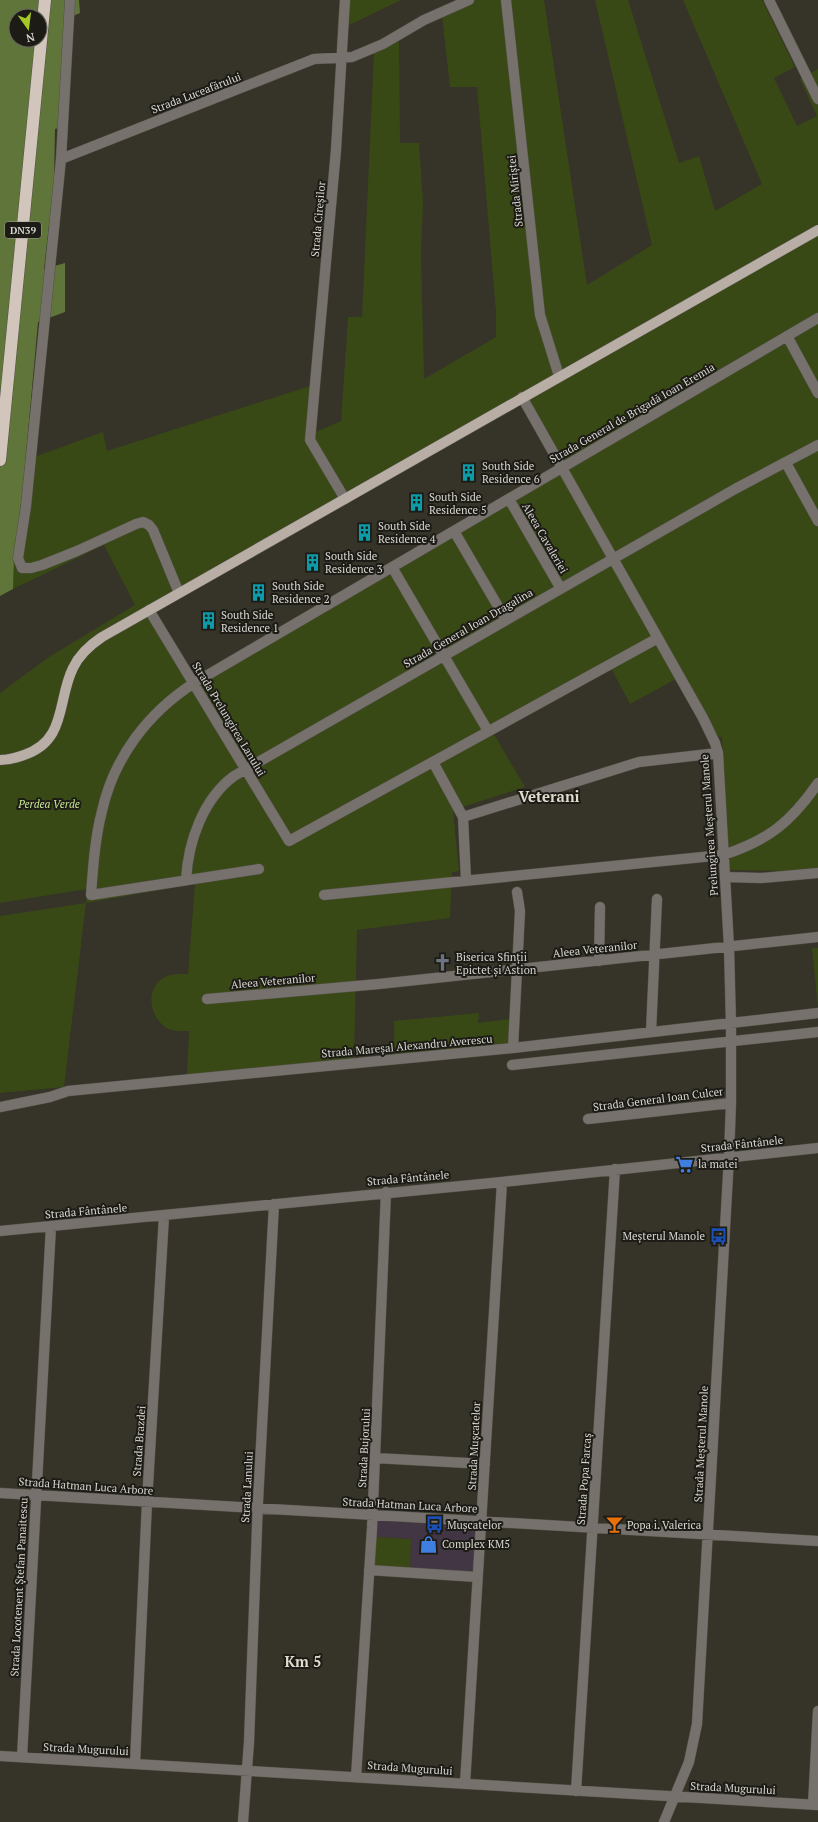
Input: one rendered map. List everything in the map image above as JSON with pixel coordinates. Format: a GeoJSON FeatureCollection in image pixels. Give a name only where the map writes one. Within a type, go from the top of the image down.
{"type":"FeatureCollection","features":[{"type":"Feature","properties":{"kind":"highway","name":"DN39"},"geometry":{"type":"LineString","coordinates":[[0,460],[45,0]]}},
{"type":"Feature","properties":{"kind":"highway","name":"DN39"},"geometry":{"type":"LineString","coordinates":[[0,383],[33,48]]}},
{"type":"Feature","properties":{"kind":"main road"},"geometry":{"type":"LineString","coordinates":[[0,760],[17,757],[40,747],[54,732],[73,668],[90,645],[522,397],[818,230]]}},
{"type":"Feature","properties":{"kind":"main road"},"geometry":{"type":"LineString","coordinates":[[0,754],[17,757]]}},
{"type":"Feature","properties":{"kind":"street"},"geometry":{"type":"LineString","coordinates":[[70,0],[61,159],[26,506],[18,558],[22,568],[32,568],[77,551],[143,522],[149,525],[153,530],[180,593]]}},
{"type":"Feature","properties":{"kind":"street","name":"Strada Cireșilor"},"geometry":{"type":"LineString","coordinates":[[345,0],[335,158],[310,440],[345,499]]}},
{"type":"Feature","properties":{"kind":"street","name":"Strada Luceafărului"},"geometry":{"type":"LineString","coordinates":[[61,159],[314,59],[342,59],[352,57],[373,48],[424,20],[469,0]]}},
{"type":"Feature","properties":{"kind":"street","name":"Strada Miriștei"},"geometry":{"type":"LineString","coordinates":[[506,0],[540,315],[559,376]]}},
{"type":"Feature","properties":{"kind":"street"},"geometry":{"type":"LineString","coordinates":[[769,0],[818,99]]}},
{"type":"Feature","properties":{"kind":"street","name":"Strada General de Brigadă Ioan Eremia"},"geometry":{"type":"LineString","coordinates":[[186,880],[91,895],[96,845],[102,810],[114,775],[133,740],[148,721],[176,695],[194,683],[818,318]]}},
{"type":"Feature","properties":{"kind":"street"},"geometry":{"type":"LineString","coordinates":[[788,336],[818,393]]}},
{"type":"Feature","properties":{"kind":"street","name":"Prelungirea Meșterul Manole"},"geometry":{"type":"LineString","coordinates":[[522,397],[710,731],[718,754],[729,947],[731,1024],[729,1157]]}},
{"type":"Feature","properties":{"kind":"street","name":"Strada General Ioan Dragalina"},"geometry":{"type":"LineString","coordinates":[[186,880],[186,869],[195,833],[206,809],[222,786],[245,769],[735,489],[818,445]]}},
{"type":"Feature","properties":{"kind":"street"},"geometry":{"type":"LineString","coordinates":[[786,463],[818,521]]}},
{"type":"Feature","properties":{"kind":"street","name":"Aleea Cavaleriei"},"geometry":{"type":"LineString","coordinates":[[509,499],[561,589]]}},
{"type":"Feature","properties":{"kind":"street"},"geometry":{"type":"LineString","coordinates":[[454,531],[506,620]]}},
{"type":"Feature","properties":{"kind":"street"},"geometry":{"type":"LineString","coordinates":[[392,567],[488,731]]}},
{"type":"Feature","properties":{"kind":"street","name":"Strada Prelungirea Lanului"},"geometry":{"type":"LineString","coordinates":[[150,610],[289,841],[433,762]]}},
{"type":"Feature","properties":{"kind":"street"},"geometry":{"type":"LineString","coordinates":[[466,880],[463,817],[433,762],[658,638]]}},
{"type":"Feature","properties":{"kind":"street"},"geometry":{"type":"LineString","coordinates":[[463,817],[639,762],[718,754]]}},
{"type":"Feature","properties":{"kind":"street"},"geometry":{"type":"LineString","coordinates":[[324,895],[724,855],[751,845],[772,833],[802,806],[818,783]]}},
{"type":"Feature","properties":{"kind":"street"},"geometry":{"type":"LineString","coordinates":[[186,880],[259,869]]}},
{"type":"Feature","properties":{"kind":"street"},"geometry":{"type":"LineString","coordinates":[[725,877],[760,878],[818,873]]}},
{"type":"Feature","properties":{"kind":"street"},"geometry":{"type":"LineString","coordinates":[[513,1048],[520,911],[517,892]]}},
{"type":"Feature","properties":{"kind":"street"},"geometry":{"type":"LineString","coordinates":[[651,1032],[657,899]]}},
{"type":"Feature","properties":{"kind":"street"},"geometry":{"type":"LineString","coordinates":[[599,961],[600,907]]}},
{"type":"Feature","properties":{"kind":"street","name":"Aleea Veteranilor"},"geometry":{"type":"LineString","coordinates":[[206,999],[379,984],[818,937]]}},
{"type":"Feature","properties":{"kind":"street","name":"Strada Mareșal Alexandru Averescu"},"geometry":{"type":"LineString","coordinates":[[0,1107],[50,1097],[68,1091],[513,1048],[818,1013]]}},
{"type":"Feature","properties":{"kind":"street"},"geometry":{"type":"LineString","coordinates":[[512,1065],[818,1032]]}},
{"type":"Feature","properties":{"kind":"street","name":"Strada General Ioan Culcer"},"geometry":{"type":"LineString","coordinates":[[588,1119],[731,1103]]}},
{"type":"Feature","properties":{"kind":"street","name":"Strada Fântânele"},"geometry":{"type":"LineString","coordinates":[[0,1231],[164,1216],[386,1192],[502,1182],[818,1148]]}},
{"type":"Feature","properties":{"kind":"street","name":"Strada Meșterul Manole"},"geometry":{"type":"LineString","coordinates":[[664,1822],[689,1762],[695,1737],[729,1157]]}},
{"type":"Feature","properties":{"kind":"street","name":"Strada Popa Farcaș"},"geometry":{"type":"LineString","coordinates":[[576,1791],[615,1169]]}},
{"type":"Feature","properties":{"kind":"street","name":"Strada Mușcatelor"},"geometry":{"type":"LineString","coordinates":[[466,1784],[477,1577],[482,1521],[502,1182]]}},
{"type":"Feature","properties":{"kind":"street","name":"Strada Bujorului"},"geometry":{"type":"LineString","coordinates":[[356,1777],[373,1514],[386,1192]]}},
{"type":"Feature","properties":{"kind":"street","name":"Strada Lanului"},"geometry":{"type":"LineString","coordinates":[[243,1822],[248,1770],[258,1508],[274,1204]]}},
{"type":"Feature","properties":{"kind":"street","name":"Strada Brazdei"},"geometry":{"type":"LineString","coordinates":[[135,1763],[147,1502],[164,1216]]}},
{"type":"Feature","properties":{"kind":"street","name":"Strada Locotenent Ștefan Panaitescu"},"geometry":{"type":"LineString","coordinates":[[22,1757],[51,1226]]}},
{"type":"Feature","properties":{"kind":"street"},"geometry":{"type":"LineString","coordinates":[[375,1458],[485,1464]]}},
{"type":"Feature","properties":{"kind":"street","name":"Strada Hatman Luca Arbore"},"geometry":{"type":"LineString","coordinates":[[0,1493],[818,1540]]}},
{"type":"Feature","properties":{"kind":"street"},"geometry":{"type":"LineString","coordinates":[[369,1570],[477,1577]]}},
{"type":"Feature","properties":{"kind":"street"},"geometry":{"type":"LineString","coordinates":[[816,1805],[818,1712]]}},
{"type":"Feature","properties":{"kind":"street","name":"Strada Mugurului"},"geometry":{"type":"LineString","coordinates":[[0,1756],[816,1805]]}},
{"type":"Feature","properties":{"kind":"shaded area"},"geometry":{"type":"Polygon","coordinates":[[[376,1520],[478,1526],[476,1572],[410,1569],[411,1539],[375,1537],[376,1520]]]}},
{"type":"Feature","properties":{"kind":"green space"},"geometry":{"type":"Polygon","coordinates":[[[0,0],[79,0],[80,13],[71,17],[62,127],[55,129],[54,183],[44,269],[65,263],[65,312],[38,322],[23,487],[14,559],[13,589],[0,596],[0,0]]]}},
{"type":"Feature","properties":{"kind":"green space"},"geometry":{"type":"Polygon","coordinates":[[[340,0],[401,0],[337,31],[340,0]]]}},
{"type":"Feature","properties":{"kind":"green space","name":"Perdea Verde"},"geometry":{"type":"Polygon","coordinates":[[[475,0],[544,0],[587,285],[652,245],[595,0],[628,0],[679,163],[699,156],[715,211],[762,184],[683,0],[762,0],[795,67],[774,78],[797,126],[817,116],[800,79],[818,69],[818,869],[796,871],[728,870],[722,737],[707,734],[676,679],[630,704],[610,666],[492,731],[525,787],[453,810],[459,871],[452,872],[450,918],[357,930],[354,1060],[187,1076],[189,1031],[168,1029],[165,1027],[156,1017],[153,1010],[152,997],[153,990],[165,977],[175,974],[188,974],[195,884],[86,903],[87,889],[0,903],[0,693],[49,657],[135,605],[104,545],[13,589],[14,559],[26,460],[103,432],[107,451],[310,386],[305,437],[341,421],[348,317],[362,317],[374,52],[399,36],[400,143],[419,143],[423,202],[421,251],[424,379],[496,337],[496,312],[477,87],[450,87],[442,15],[475,0]],[[520,405],[152,614],[194,677],[556,466],[520,405]]]}},
{"type":"Feature","properties":{"kind":"green space"},"geometry":{"type":"Polygon","coordinates":[[[86,903],[64,1087],[0,1093],[0,916],[86,903]]]}},
{"type":"Feature","properties":{"kind":"green space"},"geometry":{"type":"Polygon","coordinates":[[[812,948],[818,948],[818,1008],[812,948]]]}},
{"type":"Feature","properties":{"kind":"green space"},"geometry":{"type":"Polygon","coordinates":[[[479,1013],[478,1023],[511,1019],[509,1045],[394,1056],[394,1021],[479,1013]]]}},
{"type":"Feature","properties":{"kind":"green space"},"geometry":{"type":"Polygon","coordinates":[[[375,1537],[411,1539],[410,1569],[374,1567],[375,1537]]]}},
{"type":"Feature","properties":{"kind":"place","name":"South Side Residence 6"},"geometry":{"type":"Point","coordinates":[469,472]}},
{"type":"Feature","properties":{"kind":"place","name":"South Side Residence 5"},"geometry":{"type":"Point","coordinates":[416,503]}},
{"type":"Feature","properties":{"kind":"place","name":"South Side Residence 4"},"geometry":{"type":"Point","coordinates":[365,532]}},
{"type":"Feature","properties":{"kind":"place","name":"South Side Residence 3"},"geometry":{"type":"Point","coordinates":[312,562]}},
{"type":"Feature","properties":{"kind":"place","name":"South Side Residence 2"},"geometry":{"type":"Point","coordinates":[259,592]}},
{"type":"Feature","properties":{"kind":"place","name":"South Side Residence 1"},"geometry":{"type":"Point","coordinates":[208,621]}},
{"type":"Feature","properties":{"kind":"place","name":"Biserica Sfinții Epictet și Astion"},"geometry":{"type":"Point","coordinates":[443,963]}},
{"type":"Feature","properties":{"kind":"place","name":"la matei"},"geometry":{"type":"Point","coordinates":[685,1164]}},
{"type":"Feature","properties":{"kind":"place","name":"Meșterul Manole"},"geometry":{"type":"Point","coordinates":[718,1236]}},
{"type":"Feature","properties":{"kind":"place","name":"Mușcatelor"},"geometry":{"type":"Point","coordinates":[434,1525]}},
{"type":"Feature","properties":{"kind":"place","name":"Popa i. Valerica"},"geometry":{"type":"Point","coordinates":[614,1525]}},
{"type":"Feature","properties":{"kind":"place","name":"Complex KM5"},"geometry":{"type":"Point","coordinates":[429,1544]}},
{"type":"Feature","properties":{"kind":"district","name":"Veterani"},"geometry":{"type":"Point","coordinates":[549,797]}},
{"type":"Feature","properties":{"kind":"district","name":"Km 5"},"geometry":{"type":"Point","coordinates":[303,1662]}}]}
